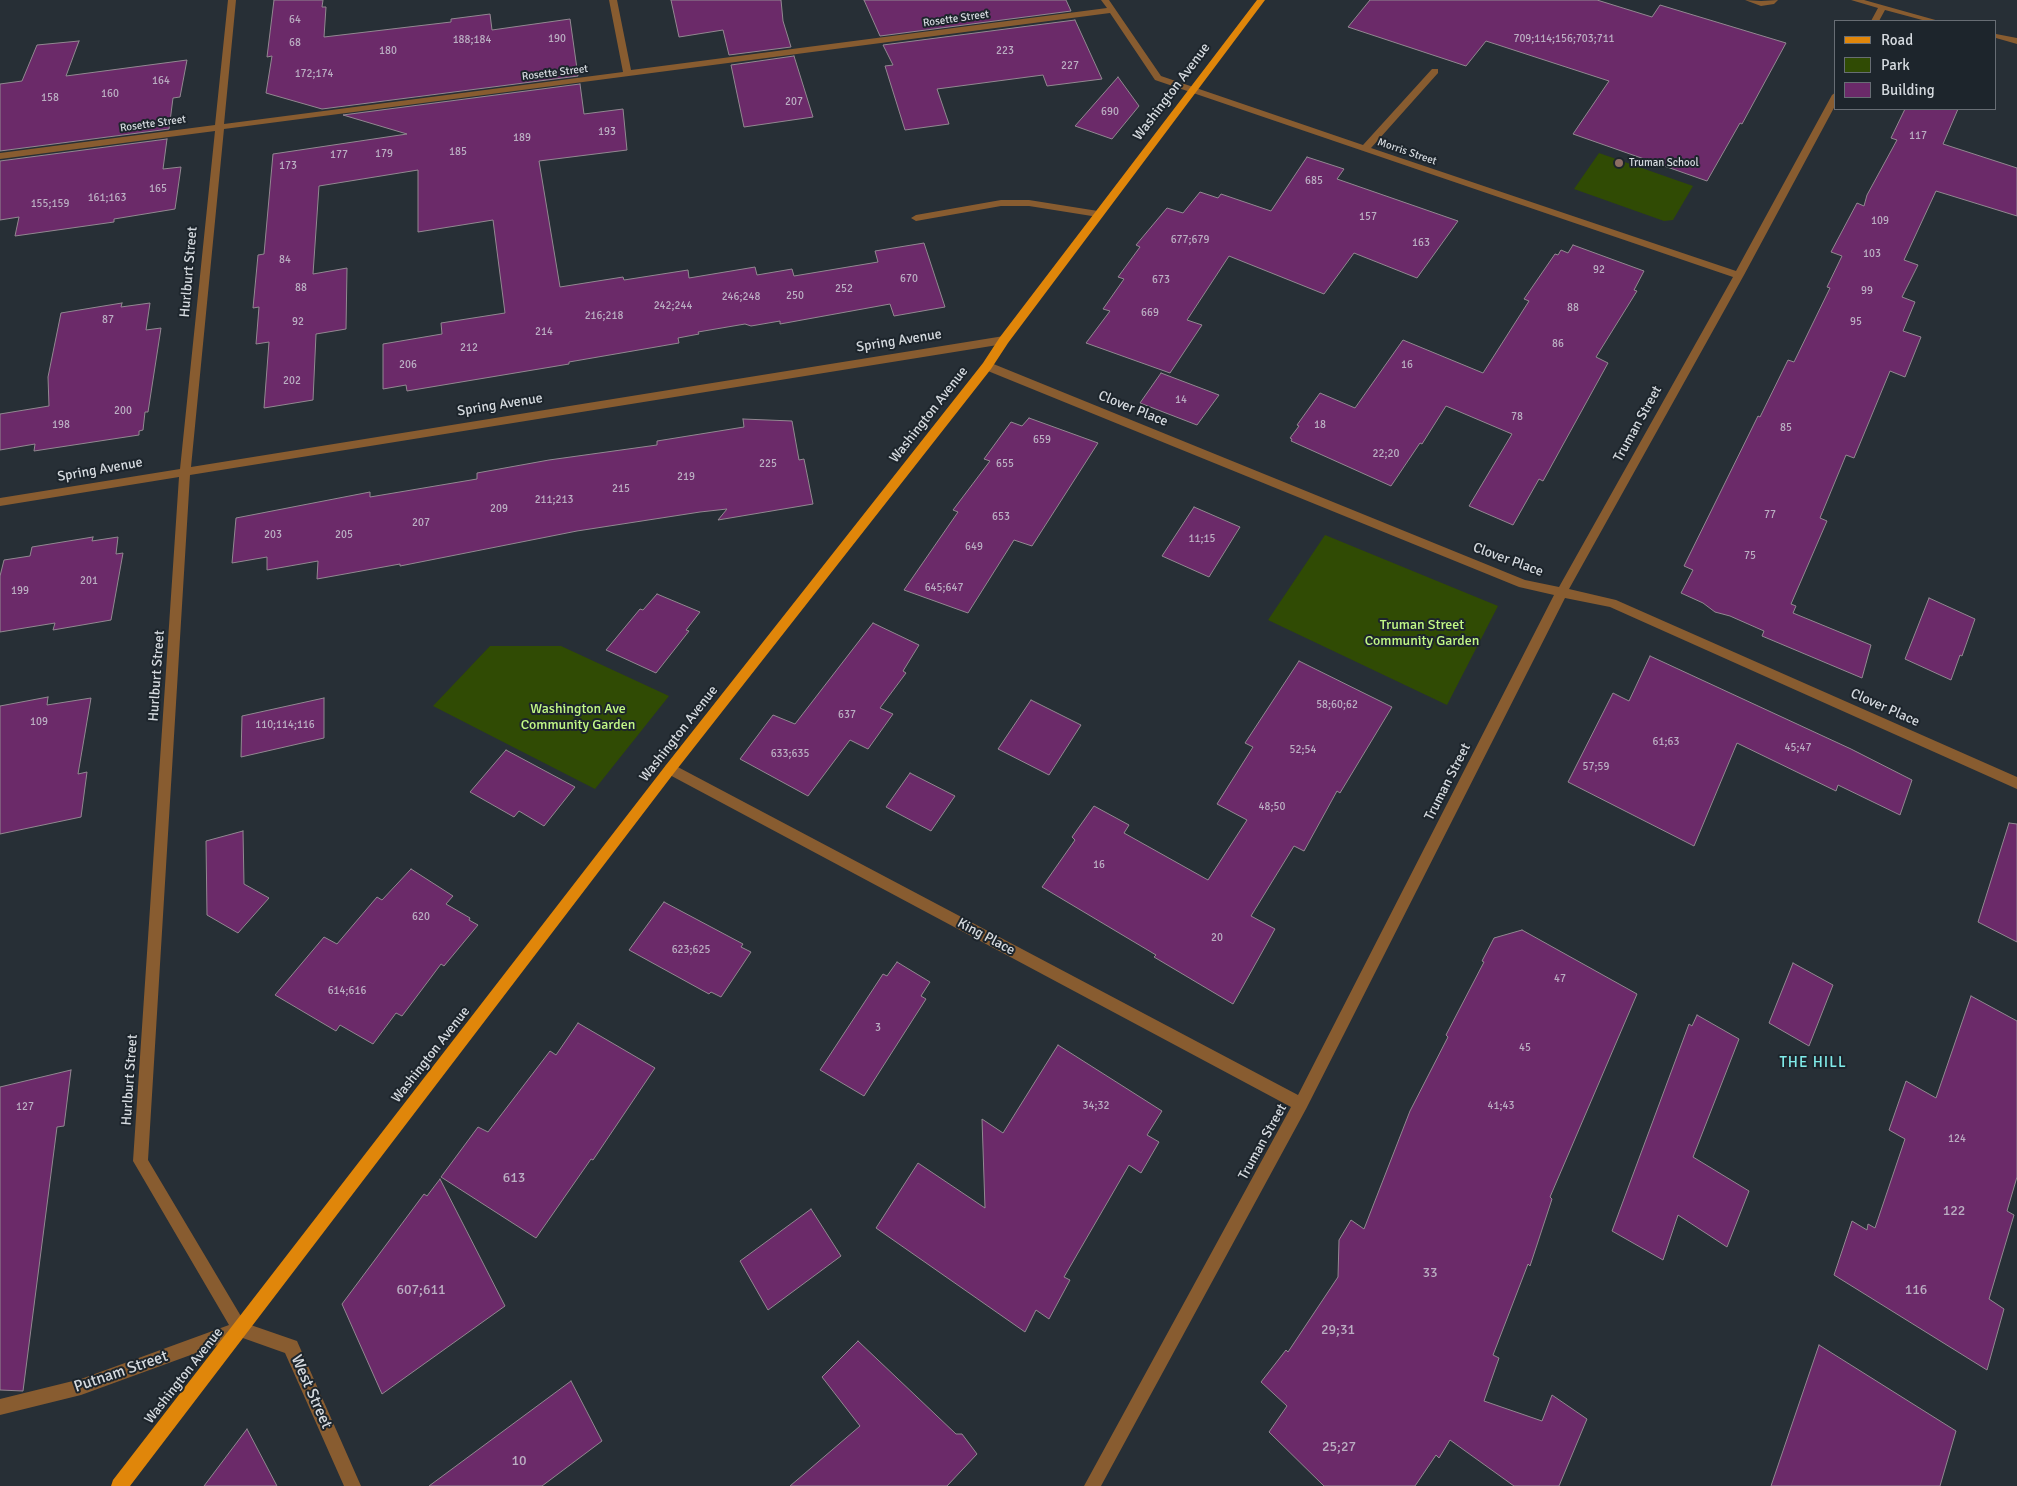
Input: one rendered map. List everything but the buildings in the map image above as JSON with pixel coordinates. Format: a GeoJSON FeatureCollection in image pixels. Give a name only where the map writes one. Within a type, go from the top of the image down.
{"type":"FeatureCollection","features":[{"type":"Feature","properties":{"kind":"main road","name":"Washington Avenue"},"geometry":{"type":"LineString","coordinates":[[119,1486],[670,769],[987,366],[1004,340],[1098,214],[1261,0]]}},
{"type":"Feature","properties":{"kind":"street","name":"Hurlburt Street"},"geometry":{"type":"LineString","coordinates":[[232,0],[185,471],[140,1161],[240,1329]]}},
{"type":"Feature","properties":{"kind":"street"},"geometry":{"type":"LineString","coordinates":[[613,0],[628,75]]}},
{"type":"Feature","properties":{"kind":"street","name":"Morris Street"},"geometry":{"type":"LineString","coordinates":[[1106,0],[1158,78],[1739,275]]}},
{"type":"Feature","properties":{"kind":"street"},"geometry":{"type":"LineString","coordinates":[[1749,0],[1760,4],[1774,0]]}},
{"type":"Feature","properties":{"kind":"street"},"geometry":{"type":"LineString","coordinates":[[1855,0],[1931,20]]}},
{"type":"Feature","properties":{"kind":"street"},"geometry":{"type":"LineString","coordinates":[[1876,20],[1882,8]]}},
{"type":"Feature","properties":{"kind":"street","name":"Rosette Street"},"geometry":{"type":"LineString","coordinates":[[0,156],[1112,10]]}},
{"type":"Feature","properties":{"kind":"street"},"geometry":{"type":"LineString","coordinates":[[1997,36],[2017,42]]}},
{"type":"Feature","properties":{"kind":"street"},"geometry":{"type":"LineString","coordinates":[[1365,149],[1435,70]]}},
{"type":"Feature","properties":{"kind":"street","name":"Truman Street"},"geometry":{"type":"LineString","coordinates":[[1092,1486],[1301,1104],[1561,593],[1739,275],[1834,99]]}},
{"type":"Feature","properties":{"kind":"street"},"geometry":{"type":"LineString","coordinates":[[916,218],[1001,203],[1030,203],[1098,214]]}},
{"type":"Feature","properties":{"kind":"street","name":"Spring Avenue"},"geometry":{"type":"LineString","coordinates":[[0,502],[1004,340]]}},
{"type":"Feature","properties":{"kind":"street","name":"Clover Place"},"geometry":{"type":"LineString","coordinates":[[987,366],[1523,584],[1612,603],[2017,783]]}},
{"type":"Feature","properties":{"kind":"street","name":"King Place"},"geometry":{"type":"LineString","coordinates":[[670,769],[1301,1104]]}},
{"type":"Feature","properties":{"kind":"street","name":"Putnam Street"},"geometry":{"type":"LineString","coordinates":[[0,1407],[80,1387],[240,1329]]}},
{"type":"Feature","properties":{"kind":"street","name":"West Street"},"geometry":{"type":"LineString","coordinates":[[240,1329],[291,1347],[353,1486]]}},
{"type":"Feature","properties":{"kind":"green space"},"geometry":{"type":"Polygon","coordinates":[[[1599,153],[1693,186],[1673,220],[1664,221],[1574,189],[1599,153]]]}},
{"type":"Feature","properties":{"kind":"green space","name":"Truman Street Community Garden"},"geometry":{"type":"Polygon","coordinates":[[[1325,535],[1498,606],[1447,705],[1268,620],[1325,535]]]}},
{"type":"Feature","properties":{"kind":"green space","name":"Washington Ave Community Garden"},"geometry":{"type":"Polygon","coordinates":[[[490,646],[561,646],[669,696],[595,789],[433,706],[490,646]]]}},
{"type":"Feature","properties":{"kind":"place","name":"Truman School"},"geometry":{"type":"Point","coordinates":[1619,163]}},
{"type":"Feature","properties":{"kind":"district","name":"THE HILL"},"geometry":{"type":"Point","coordinates":[1813,1063]}}]}
